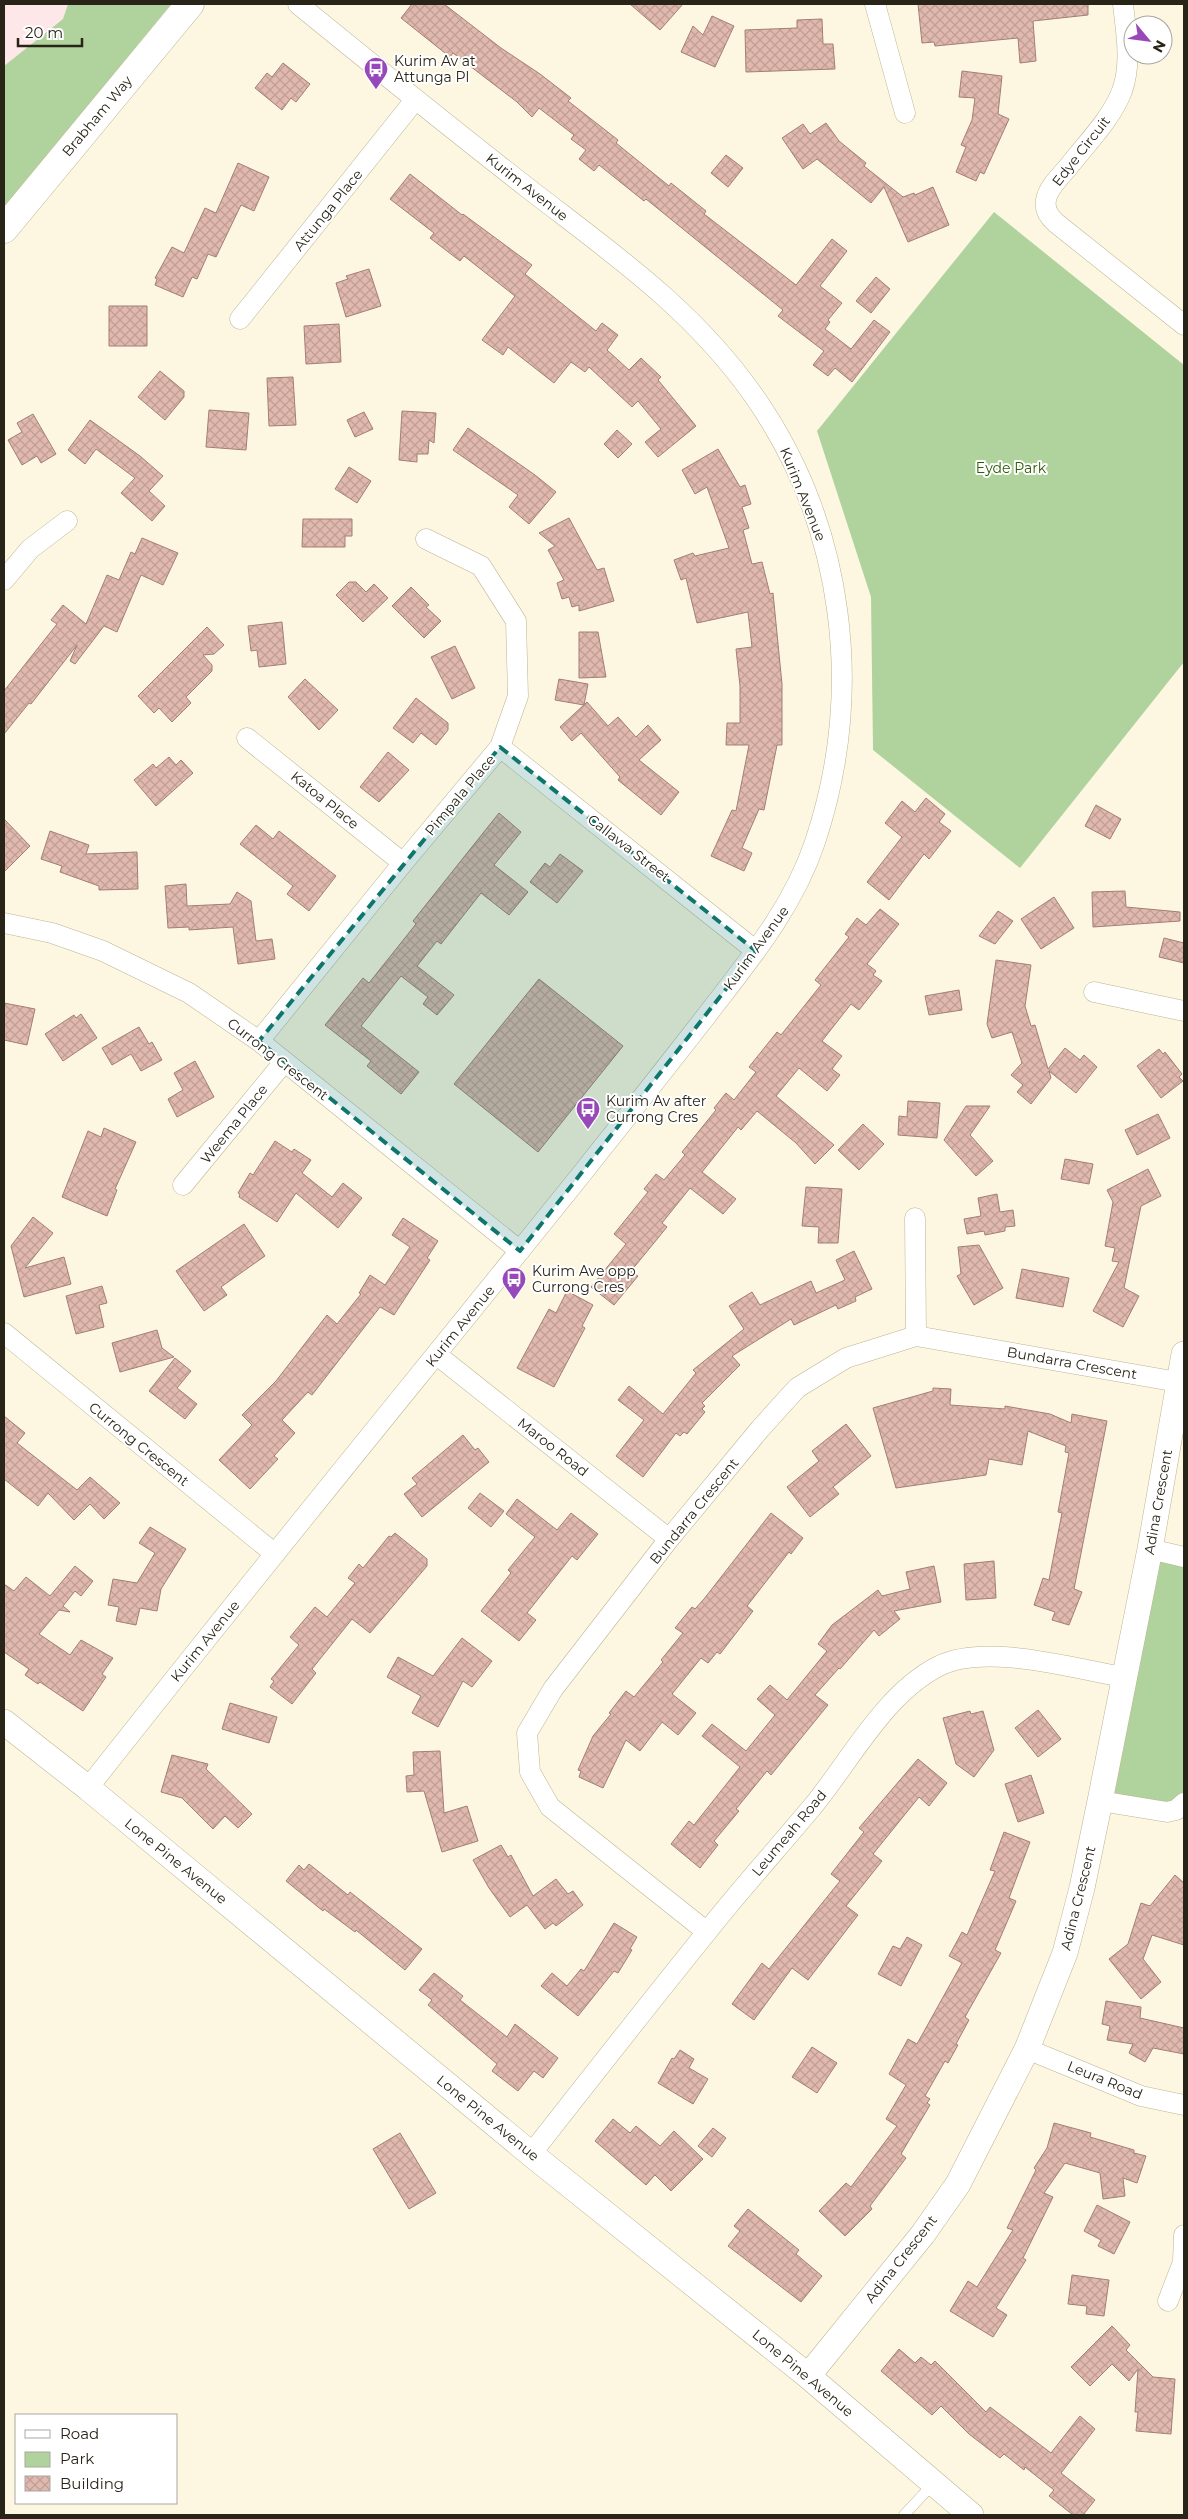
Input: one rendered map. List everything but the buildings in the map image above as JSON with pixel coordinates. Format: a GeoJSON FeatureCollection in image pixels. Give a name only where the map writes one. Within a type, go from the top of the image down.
{"type":"FeatureCollection","features":[{"type":"Feature","properties":{"kind":"main road","name":"Brabham Way"},"geometry":{"type":"LineString","coordinates":[[4,229],[190,4]]}},
{"type":"Feature","properties":{"kind":"street","name":"Kurim Avenue"},"geometry":{"type":"LineString","coordinates":[[88,1788],[640,1102],[756,951],[784,912],[801,878],[820,828],[837,762],[844,677],[841,626],[834,582],[812,506],[783,442],[758,402],[706,335],[661,292],[415,100],[298,4]]}},
{"type":"Feature","properties":{"kind":"street"},"geometry":{"type":"LineString","coordinates":[[874,4],[905,113]]}},
{"type":"Feature","properties":{"kind":"street","name":"Edye Circuit"},"geometry":{"type":"LineString","coordinates":[[1122,4],[1128,51],[1122,90],[1113,109],[1101,127],[1052,186],[1046,198],[1046,208],[1049,217],[1056,223],[1184,325]]}},
{"type":"Feature","properties":{"kind":"street","name":"Attunga Place"},"geometry":{"type":"LineString","coordinates":[[240,319],[415,100]]}},
{"type":"Feature","properties":{"kind":"street"},"geometry":{"type":"LineString","coordinates":[[4,580],[30,549],[67,521]]}},
{"type":"Feature","properties":{"kind":"street","name":"Pimpala Place"},"geometry":{"type":"LineString","coordinates":[[259,1041],[500,747],[518,696],[516,621],[481,566],[426,539]]}},
{"type":"Feature","properties":{"kind":"street","name":"Katoa Place"},"geometry":{"type":"LineString","coordinates":[[247,738],[403,863]]}},
{"type":"Feature","properties":{"kind":"street","name":"Callawa Street"},"geometry":{"type":"LineString","coordinates":[[500,747],[756,951]]}},
{"type":"Feature","properties":{"kind":"street","name":"Currong Crescent"},"geometry":{"type":"LineString","coordinates":[[4,923],[52,934],[103,951],[189,993],[259,1041],[520,1251]]}},
{"type":"Feature","properties":{"kind":"street"},"geometry":{"type":"LineString","coordinates":[[1094,992],[1184,1011]]}},
{"type":"Feature","properties":{"kind":"street","name":"Weema Place"},"geometry":{"type":"LineString","coordinates":[[183,1185],[284,1062]]}},
{"type":"Feature","properties":{"kind":"street"},"geometry":{"type":"LineString","coordinates":[[915,1218],[916,1336]]}},
{"type":"Feature","properties":{"kind":"street","name":"Currong Crescent"},"geometry":{"type":"LineString","coordinates":[[4,1333],[275,1554]]}},
{"type":"Feature","properties":{"kind":"street","name":"Bundarra Crescent"},"geometry":{"type":"LineString","coordinates":[[707,1932],[550,1807],[530,1772],[527,1733],[553,1688],[669,1539],[796,1388],[846,1358],[916,1336],[1178,1382]]}},
{"type":"Feature","properties":{"kind":"street","name":"Adina Crescent"},"geometry":{"type":"LineString","coordinates":[[808,2376],[923,2234],[958,2184],[1027,2049],[1065,1953],[1082,1888],[1100,1801],[1123,1677],[1150,1549],[1184,1354]]}},
{"type":"Feature","properties":{"kind":"street","name":"Maroo Road"},"geometry":{"type":"LineString","coordinates":[[437,1355],[669,1539]]}},
{"type":"Feature","properties":{"kind":"street"},"geometry":{"type":"LineString","coordinates":[[1150,1549],[1184,1557]]}},
{"type":"Feature","properties":{"kind":"street","name":"Leumeah Road"},"geometry":{"type":"LineString","coordinates":[[531,2154],[707,1932],[814,1804],[890,1705],[913,1682],[941,1666],[969,1658],[1000,1656],[1123,1677]]}},
{"type":"Feature","properties":{"kind":"street","name":"Lone Pine Avenue"},"geometry":{"type":"LineString","coordinates":[[4,1722],[88,1788],[531,2154],[808,2376],[971,2515]]}},
{"type":"Feature","properties":{"kind":"street"},"geometry":{"type":"LineString","coordinates":[[1100,1801],[1167,1812],[1176,1810],[1184,1803]]}},
{"type":"Feature","properties":{"kind":"street","name":"Leura Road"},"geometry":{"type":"LineString","coordinates":[[1027,2049],[1140,2096],[1184,2106]]}},
{"type":"Feature","properties":{"kind":"street"},"geometry":{"type":"LineString","coordinates":[[1168,2302],[1183,2262],[1184,2235]]}},
{"type":"Feature","properties":{"kind":"lane"},"geometry":{"type":"LineString","coordinates":[[904,2515],[933,2484]]}},
{"type":"Feature","properties":{"kind":"highlighted area"},"geometry":{"type":"Polygon","coordinates":[[[500,747],[756,951],[520,1251],[259,1041],[500,747]]]}},
{"type":"Feature","properties":{"kind":"shaded area"},"geometry":{"type":"Polygon","coordinates":[[[4,4],[68,4],[64,19],[4,66],[4,4]]]}},
{"type":"Feature","properties":{"kind":"green space"},"geometry":{"type":"Polygon","coordinates":[[[68,4],[171,4],[4,208],[4,66],[63,19],[68,4]]]}},
{"type":"Feature","properties":{"kind":"green space","name":"Eyde Park"},"geometry":{"type":"Polygon","coordinates":[[[994,212],[1184,365],[1184,662],[1020,868],[873,750],[871,597],[817,431],[994,212]]]}},
{"type":"Feature","properties":{"kind":"green space"},"geometry":{"type":"Polygon","coordinates":[[[1150,1549],[1184,1557],[1184,1803],[1100,1801],[1150,1549]]]}},
{"type":"Feature","properties":{"kind":"place","name":"Kurim Av at Attunga Pl"},"geometry":{"type":"Point","coordinates":[376,90]}},
{"type":"Feature","properties":{"kind":"place","name":"Kurim Av after Currong Cres"},"geometry":{"type":"Point","coordinates":[588,1130]}},
{"type":"Feature","properties":{"kind":"place","name":"Kurim Ave opp Currong Cres"},"geometry":{"type":"Point","coordinates":[514,1300]}}]}
